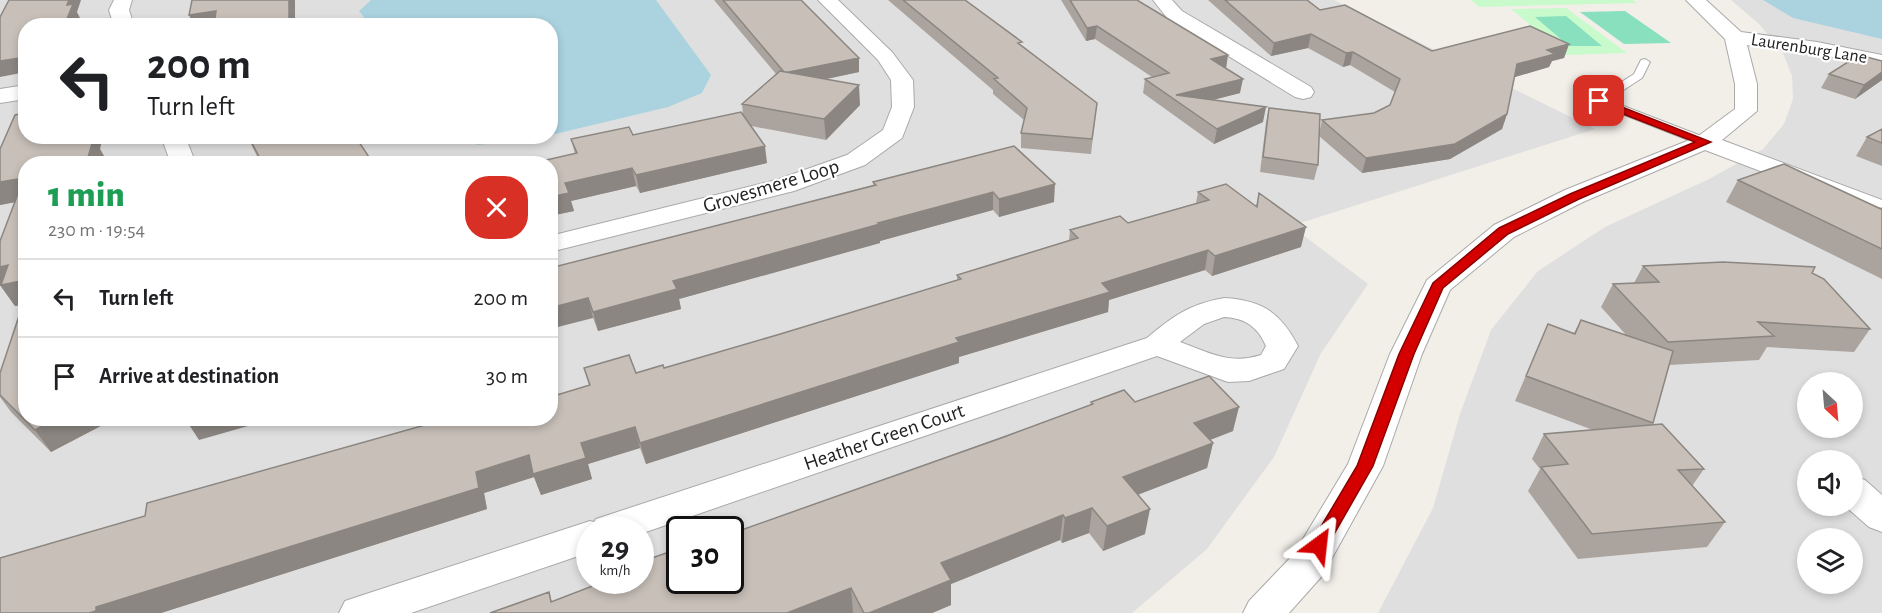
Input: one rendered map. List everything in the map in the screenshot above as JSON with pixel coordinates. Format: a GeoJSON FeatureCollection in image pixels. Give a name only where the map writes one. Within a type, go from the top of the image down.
{"type":"FeatureCollection","features":[{"type":"Feature","properties":{"kind":"street"},"geometry":{"type":"LineString","coordinates":[[122,18],[119,10],[123,0]]}},
{"type":"Feature","properties":{"kind":"street","name":"Grovesmere Loop"},"geometry":{"type":"LineString","coordinates":[[558,242],[785,186],[856,160],[894,132],[903,107],[902,80],[885,56],[827,0]]}},
{"type":"Feature","properties":{"kind":"street"},"geometry":{"type":"LineString","coordinates":[[1162,0],[1175,15],[1303,92]]}},
{"type":"Feature","properties":{"kind":"street"},"geometry":{"type":"LineString","coordinates":[[1264,613],[1308,564],[1365,466],[1406,354],[1437,286],[1504,231],[1574,196],[1705,142],[1746,111],[1746,84],[1735,37],[1695,0]]}},
{"type":"Feature","properties":{"kind":"street","name":"Laurenburg Lane"},"geometry":{"type":"LineString","coordinates":[[1735,37],[1817,48],[1882,61]]}},
{"type":"Feature","properties":{"kind":"street"},"geometry":{"type":"LineString","coordinates":[[0,96],[18,93]]}},
{"type":"Feature","properties":{"kind":"street"},"geometry":{"type":"LineString","coordinates":[[0,117],[18,114]]}},
{"type":"Feature","properties":{"kind":"street"},"geometry":{"type":"LineString","coordinates":[[1705,142],[1882,209]]}},
{"type":"Feature","properties":{"kind":"street","name":"Heather Green Court"},"geometry":{"type":"LineString","coordinates":[[651,516],[1158,345]]}},
{"type":"Feature","properties":{"kind":"street"},"geometry":{"type":"LineString","coordinates":[[1863,500],[1882,517]]}},
{"type":"Feature","properties":{"kind":"street"},"geometry":{"type":"LineString","coordinates":[[361,613],[576,541]]}},
{"type":"Feature","properties":{"kind":"lane"},"geometry":{"type":"LineString","coordinates":[[1578,111],[1599,101],[1638,76],[1645,62]]}},
{"type":"Feature","properties":{"kind":"lane"},"geometry":{"type":"LineString","coordinates":[[1599,101],[1705,142]]}},
{"type":"Feature","properties":{"kind":"shaded area"},"geometry":{"type":"Polygon","coordinates":[[[0,0],[1334,0],[1595,129],[1291,226],[1368,284],[1321,353],[1274,457],[1207,549],[1132,613],[0,613],[0,0]]]}},
{"type":"Feature","properties":{"kind":"shaded area"},"geometry":{"type":"Polygon","coordinates":[[[1731,0],[1882,0],[1882,613],[1378,613],[1433,508],[1460,414],[1491,330],[1538,271],[1605,227],[1709,179],[1763,149],[1784,124],[1793,99],[1792,76],[1783,53],[1759,24],[1731,0]]]}},
{"type":"Feature","properties":{"kind":"green space"},"geometry":{"type":"Polygon","coordinates":[[[1471,0],[1633,0],[1637,3],[1479,7],[1471,0]]]}},
{"type":"Feature","properties":{"kind":"green space"},"geometry":{"type":"Polygon","coordinates":[[[1566,8],[1627,53],[1567,55],[1511,9],[1566,8]]]}},
{"type":"Feature","properties":{"kind":"green space"},"geometry":{"type":"Polygon","coordinates":[[[1625,11],[1671,43],[1624,44],[1580,12],[1625,11]]]}},
{"type":"Feature","properties":{"kind":"green space"},"geometry":{"type":"Polygon","coordinates":[[[1566,16],[1602,46],[1569,46],[1535,17],[1566,16]]]}},
{"type":"Feature","properties":{"kind":"water"},"geometry":{"type":"Polygon","coordinates":[[[371,0],[656,0],[711,75],[702,93],[668,107],[558,133],[558,18],[364,18],[359,11],[371,0]]]}},
{"type":"Feature","properties":{"kind":"water"},"geometry":{"type":"Polygon","coordinates":[[[1763,0],[1882,0],[1882,39],[1793,18],[1763,0]]]}},
{"type":"Feature","properties":{"kind":"building"},"geometry":{"type":"Polygon","coordinates":[[[9,0],[69,0],[67,5],[73,4],[67,18],[18,18],[18,58],[0,61],[0,17],[9,0]]]}},
{"type":"Feature","properties":{"kind":"building"},"geometry":{"type":"Polygon","coordinates":[[[192,0],[289,0],[289,18],[215,18],[216,11],[189,15],[192,0]]]}},
{"type":"Feature","properties":{"kind":"building"},"geometry":{"type":"Polygon","coordinates":[[[723,0],[801,0],[859,58],[784,72],[723,0]]]}},
{"type":"Feature","properties":{"kind":"building"},"geometry":{"type":"Polygon","coordinates":[[[903,0],[965,0],[1022,42],[1018,43],[1097,103],[1092,139],[1021,133],[1027,108],[994,79],[998,78],[903,0]]]}},
{"type":"Feature","properties":{"kind":"building"},"geometry":{"type":"Polygon","coordinates":[[[1070,0],[1137,0],[1228,55],[1211,59],[1243,79],[1176,95],[1266,107],[1217,129],[1145,79],[1169,73],[1097,26],[1087,28],[1070,0]]]}},
{"type":"Feature","properties":{"kind":"building"},"geometry":{"type":"Polygon","coordinates":[[[1225,0],[1307,0],[1320,10],[1345,5],[1432,51],[1530,26],[1569,44],[1547,50],[1555,54],[1517,64],[1507,114],[1455,144],[1366,158],[1322,120],[1374,113],[1390,105],[1400,79],[1353,52],[1346,53],[1311,34],[1274,43],[1225,0]]]}},
{"type":"Feature","properties":{"kind":"building"},"geometry":{"type":"Polygon","coordinates":[[[1859,55],[1882,61],[1882,72],[1864,85],[1829,74],[1859,55]]]}},
{"type":"Feature","properties":{"kind":"building"},"geometry":{"type":"Polygon","coordinates":[[[780,71],[859,85],[824,119],[742,104],[780,71]]]}},
{"type":"Feature","properties":{"kind":"building"},"geometry":{"type":"Polygon","coordinates":[[[1269,108],[1320,114],[1318,165],[1263,157],[1269,108]]]}},
{"type":"Feature","properties":{"kind":"building"},"geometry":{"type":"Polygon","coordinates":[[[741,112],[765,146],[636,175],[632,168],[565,183],[569,193],[558,195],[558,157],[577,153],[571,139],[629,127],[633,135],[741,112]]]}},
{"type":"Feature","properties":{"kind":"building"},"geometry":{"type":"Polygon","coordinates":[[[18,114],[18,144],[92,144],[88,156],[18,156],[18,179],[0,182],[0,149],[15,115],[18,114]]]}},
{"type":"Feature","properties":{"kind":"building"},"geometry":{"type":"Polygon","coordinates":[[[1882,129],[1882,143],[1867,137],[1882,129]]]}},
{"type":"Feature","properties":{"kind":"building"},"geometry":{"type":"Polygon","coordinates":[[[252,144],[360,144],[368,156],[259,156],[252,144]]]}},
{"type":"Feature","properties":{"kind":"building"},"geometry":{"type":"Polygon","coordinates":[[[1014,146],[1055,184],[999,199],[993,192],[878,223],[880,224],[673,281],[677,289],[593,312],[588,298],[558,306],[558,266],[876,185],[873,182],[1014,146]]]}},
{"type":"Feature","properties":{"kind":"building"},"geometry":{"type":"Polygon","coordinates":[[[1784,164],[1882,208],[1882,249],[1738,180],[1784,164]]]}},
{"type":"Feature","properties":{"kind":"building"},"geometry":{"type":"Polygon","coordinates":[[[1226,184],[1257,207],[1259,193],[1306,227],[1215,256],[1208,250],[1102,283],[1110,292],[956,338],[959,342],[640,443],[635,427],[581,443],[586,458],[533,474],[529,455],[476,472],[479,488],[96,607],[96,611],[89,613],[0,613],[0,558],[145,516],[147,503],[421,426],[558,426],[558,395],[590,385],[584,368],[629,355],[636,373],[663,365],[664,368],[961,279],[957,275],[1078,238],[1070,230],[1120,216],[1128,223],[1209,200],[1198,192],[1226,184]]]}},
{"type":"Feature","properties":{"kind":"building"},"geometry":{"type":"Polygon","coordinates":[[[18,194],[18,282],[1,285],[8,265],[0,267],[0,241],[18,194]]]}},
{"type":"Feature","properties":{"kind":"building"},"geometry":{"type":"Polygon","coordinates":[[[1723,262],[1815,267],[1812,273],[1824,279],[1870,329],[1758,322],[1774,336],[1668,342],[1613,284],[1659,282],[1643,266],[1723,262]]]}},
{"type":"Feature","properties":{"kind":"building"},"geometry":{"type":"Polygon","coordinates":[[[18,319],[18,413],[0,395],[0,373],[18,319]]]}},
{"type":"Feature","properties":{"kind":"building"},"geometry":{"type":"Polygon","coordinates":[[[1581,320],[1673,351],[1653,423],[1526,376],[1548,324],[1575,334],[1581,320]]]}},
{"type":"Feature","properties":{"kind":"building"},"geometry":{"type":"Polygon","coordinates":[[[1209,376],[1239,407],[1194,423],[1213,443],[1123,477],[1150,509],[1107,526],[1092,508],[1065,518],[1063,515],[941,563],[951,580],[869,613],[864,613],[851,588],[787,613],[490,613],[549,592],[551,602],[576,592],[654,594],[654,557],[666,553],[666,594],[744,594],[744,529],[1004,437],[1124,390],[1135,402],[1209,376]]]}},
{"type":"Feature","properties":{"kind":"building"},"geometry":{"type":"Polygon","coordinates":[[[1662,424],[1704,469],[1678,470],[1725,522],[1592,534],[1541,467],[1568,464],[1544,434],[1662,424]]]}},
{"type":"Feature","properties":{"kind":"building"},"geometry":{"type":"Polygon","coordinates":[[[31,426],[42,426],[35,430],[31,426]]]}},
{"type":"Feature","properties":{"kind":"route"},"geometry":{"type":"LineString","coordinates":[[1319,545],[1365,466],[1406,354],[1437,286],[1504,231],[1574,196],[1705,142],[1599,101]]}}]}
